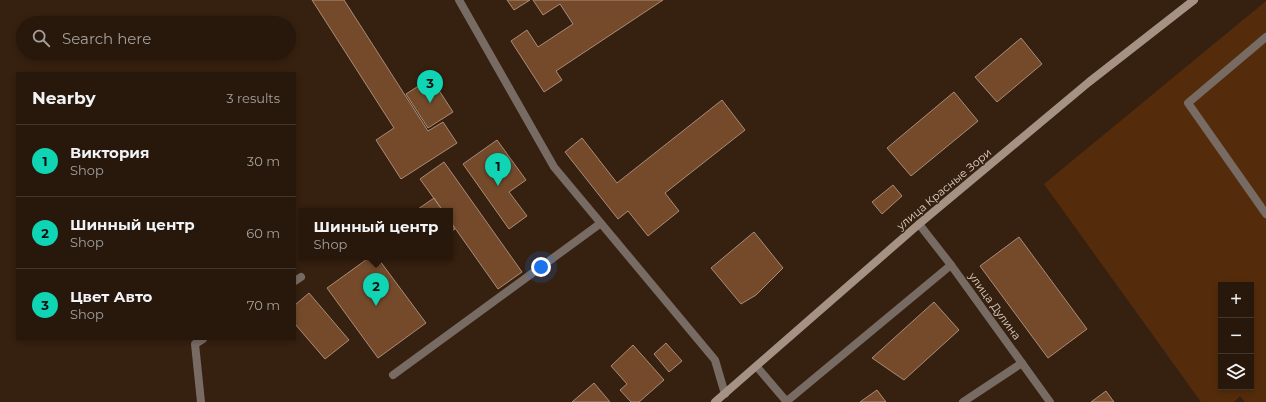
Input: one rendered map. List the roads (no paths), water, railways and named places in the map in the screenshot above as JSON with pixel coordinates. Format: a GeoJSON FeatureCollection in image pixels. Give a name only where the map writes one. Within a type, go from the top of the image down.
{"type":"FeatureCollection","features":[{"type":"Feature","properties":{"kind":"main road","name":"улица Красные Зори"},"geometry":{"type":"LineString","coordinates":[[715,402],[757,367],[919,224],[1088,82],[1194,0]]}},
{"type":"Feature","properties":{"kind":"street"},"geometry":{"type":"LineString","coordinates":[[459,0],[554,167],[715,360],[724,394]]}},
{"type":"Feature","properties":{"kind":"street"},"geometry":{"type":"LineString","coordinates":[[1266,37],[1188,103],[1266,214]]}},
{"type":"Feature","properties":{"kind":"street"},"geometry":{"type":"LineString","coordinates":[[394,375],[601,223]]}},
{"type":"Feature","properties":{"kind":"street","name":"улица Дулина"},"geometry":{"type":"LineString","coordinates":[[919,224],[951,264],[1050,402]]}},
{"type":"Feature","properties":{"kind":"street"},"geometry":{"type":"LineString","coordinates":[[757,367],[787,402],[951,264]]}},
{"type":"Feature","properties":{"kind":"street"},"geometry":{"type":"LineString","coordinates":[[201,340],[195,344],[201,402]]}},
{"type":"Feature","properties":{"kind":"street"},"geometry":{"type":"LineString","coordinates":[[963,402],[1022,363]]}},
{"type":"Feature","properties":{"kind":"place","name":"Цвет Авто"},"geometry":{"type":"Point","coordinates":[430,103]}},
{"type":"Feature","properties":{"kind":"place","name":"Виктория"},"geometry":{"type":"Point","coordinates":[498,186]}},
{"type":"Feature","properties":{"kind":"place","name":"Шинный центр"},"geometry":{"type":"Point","coordinates":[376,306]}}]}
